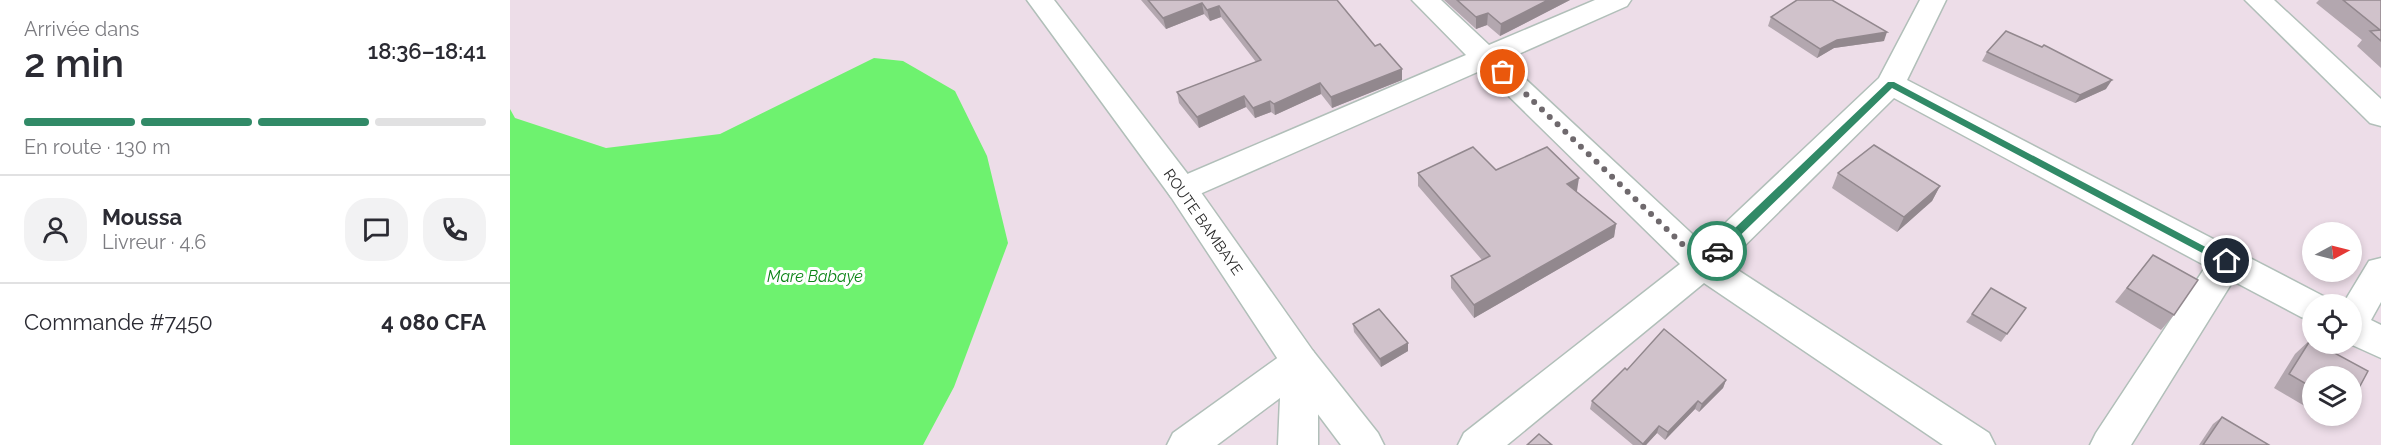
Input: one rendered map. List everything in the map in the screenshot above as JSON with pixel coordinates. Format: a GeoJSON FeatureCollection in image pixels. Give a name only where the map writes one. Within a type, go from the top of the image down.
{"type":"FeatureCollection","features":[{"type":"Feature","properties":{"kind":"street","name":"ROUTE BAMBAYE"},"geometry":{"type":"LineString","coordinates":[[1040,0],[1182,189],[1300,362],[1364,445]]}},
{"type":"Feature","properties":{"kind":"street"},"geometry":{"type":"LineString","coordinates":[[1425,0],[1703,264],[1976,445]]}},
{"type":"Feature","properties":{"kind":"street"},"geometry":{"type":"LineString","coordinates":[[1182,189],[1618,0]]}},
{"type":"Feature","properties":{"kind":"street"},"geometry":{"type":"LineString","coordinates":[[1478,445],[1703,264],[1891,84],[1933,0]]}},
{"type":"Feature","properties":{"kind":"street"},"geometry":{"type":"LineString","coordinates":[[2258,0],[2381,116]]}},
{"type":"Feature","properties":{"kind":"street"},"geometry":{"type":"LineString","coordinates":[[1891,84],[2302,301]]}},
{"type":"Feature","properties":{"kind":"street"},"geometry":{"type":"LineString","coordinates":[[2110,445],[2227,261]]}},
{"type":"Feature","properties":{"kind":"street"},"geometry":{"type":"LineString","coordinates":[[2362,303],[2381,271]]}},
{"type":"Feature","properties":{"kind":"street"},"geometry":{"type":"LineString","coordinates":[[2362,333],[2381,343]]}},
{"type":"Feature","properties":{"kind":"street"},"geometry":{"type":"LineString","coordinates":[[1187,445],[1300,362]]}},
{"type":"Feature","properties":{"kind":"street"},"geometry":{"type":"LineString","coordinates":[[1298,445],[1300,362]]}},
{"type":"Feature","properties":{"kind":"water","name":"Mare Babayé"},"geometry":{"type":"Polygon","coordinates":[[[874,58],[903,61],[955,91],[987,156],[1008,243],[954,387],[923,445],[510,445],[510,109],[515,118],[606,148],[720,134],[874,58]]]}},
{"type":"Feature","properties":{"kind":"building"},"geometry":{"type":"Polygon","coordinates":[[[1148,0],[1337,0],[1375,46],[1380,44],[1402,69],[1331,97],[1320,83],[1274,104],[1270,101],[1253,108],[1244,96],[1197,117],[1177,92],[1261,60],[1219,6],[1207,10],[1202,3],[1163,18],[1148,0]]]}},
{"type":"Feature","properties":{"kind":"building"},"geometry":{"type":"Polygon","coordinates":[[[1457,0],[1548,0],[1501,24],[1488,13],[1476,17],[1457,0]]]}},
{"type":"Feature","properties":{"kind":"building"},"geometry":{"type":"Polygon","coordinates":[[[1797,0],[1832,0],[1887,32],[1837,40],[1820,49],[1771,17],[1797,0]]]}},
{"type":"Feature","properties":{"kind":"building"},"geometry":{"type":"Polygon","coordinates":[[[2343,0],[2381,0],[2381,41],[2370,31],[2380,30],[2343,0]]]}},
{"type":"Feature","properties":{"kind":"building"},"geometry":{"type":"Polygon","coordinates":[[[2006,31],[2042,47],[2044,45],[2112,80],[2080,95],[1987,52],[2006,31]]]}},
{"type":"Feature","properties":{"kind":"building"},"geometry":{"type":"Polygon","coordinates":[[[1874,145],[1940,186],[1904,217],[1838,173],[1874,145]]]}},
{"type":"Feature","properties":{"kind":"building"},"geometry":{"type":"Polygon","coordinates":[[[1473,147],[1496,170],[1547,147],[1579,178],[1567,184],[1616,224],[1474,305],[1451,276],[1490,256],[1418,173],[1473,147]]]}},
{"type":"Feature","properties":{"kind":"building"},"geometry":{"type":"Polygon","coordinates":[[[2153,255],[2198,280],[2174,315],[2127,288],[2153,255]]]}},
{"type":"Feature","properties":{"kind":"building"},"geometry":{"type":"Polygon","coordinates":[[[1991,288],[2026,308],[2007,334],[1972,314],[1991,288]]]}},
{"type":"Feature","properties":{"kind":"building"},"geometry":{"type":"Polygon","coordinates":[[[1379,309],[1408,343],[1380,359],[1353,324],[1379,309]]]}},
{"type":"Feature","properties":{"kind":"building"},"geometry":{"type":"Polygon","coordinates":[[[1664,329],[1726,380],[1702,404],[1698,401],[1668,432],[1659,426],[1643,444],[1592,401],[1625,368],[1627,370],[1664,329]]]}},
{"type":"Feature","properties":{"kind":"building"},"geometry":{"type":"Polygon","coordinates":[[[2302,353],[2337,354],[2359,366],[2302,366],[2302,382],[2289,374],[2302,353]]]}},
{"type":"Feature","properties":{"kind":"building"},"geometry":{"type":"Polygon","coordinates":[[[2362,368],[2368,371],[2362,382],[2362,368]]]}},
{"type":"Feature","properties":{"kind":"building"},"geometry":{"type":"Polygon","coordinates":[[[2222,417],[2269,445],[2203,445],[2222,417]]]}},
{"type":"Feature","properties":{"kind":"building"},"geometry":{"type":"Polygon","coordinates":[[[1539,434],[1552,445],[1527,445],[1539,434]]]}},
{"type":"Feature","properties":{"kind":"way so far"},"geometry":{"type":"LineString","coordinates":[[1503,72],[1703,264],[1717,251]]}},
{"type":"Feature","properties":{"kind":"route"},"geometry":{"type":"LineString","coordinates":[[1717,251],[1891,84],[2227,261]]}}]}
